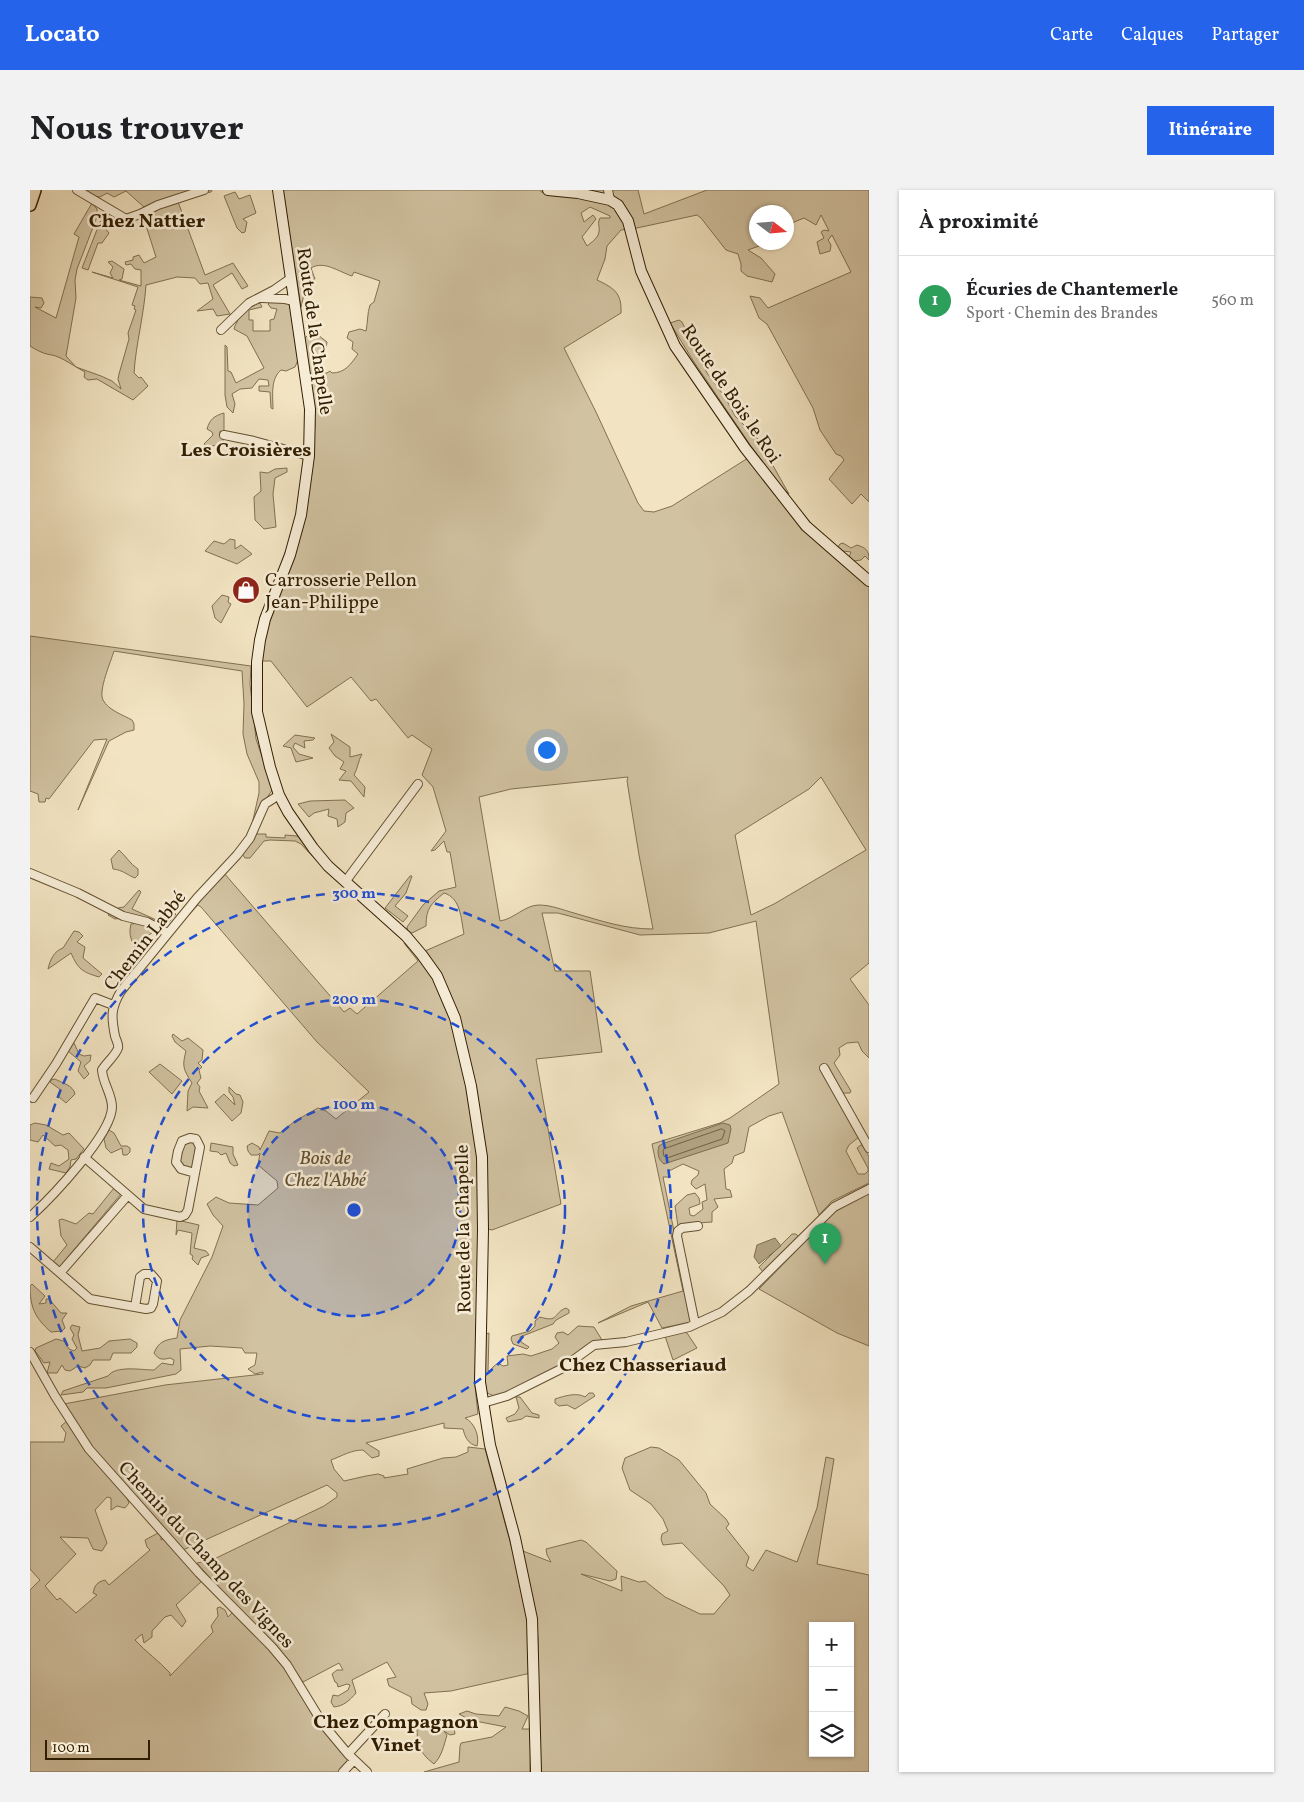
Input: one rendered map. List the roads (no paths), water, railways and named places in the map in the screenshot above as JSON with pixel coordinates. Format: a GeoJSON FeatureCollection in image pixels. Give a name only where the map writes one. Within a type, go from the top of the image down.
{"type":"FeatureCollection","features":[{"type":"Feature","properties":{"kind":"main road"},"geometry":{"type":"LineString","coordinates":[[30,205],[35,190]]}},
{"type":"Feature","properties":{"kind":"main road","name":"Route de la Chapelle"},"geometry":{"type":"LineString","coordinates":[[278,190],[310,409],[309,456],[301,515],[296,536],[265,619],[257,662],[257,712],[263,742],[279,795],[288,812],[328,866],[406,936],[422,955],[437,976],[455,1018],[471,1086],[482,1157],[483,1230],[480,1382],[490,1445],[515,1538],[532,1619],[536,1772]]}},
{"type":"Feature","properties":{"kind":"main road","name":"Route de Bois le Roi"},"geometry":{"type":"LineString","coordinates":[[548,190],[609,195],[618,205],[628,221],[641,271],[675,346],[745,448],[806,526],[869,581]]}},
{"type":"Feature","properties":{"kind":"street"},"geometry":{"type":"LineString","coordinates":[[77,190],[126,219],[158,205],[204,190]]}},
{"type":"Feature","properties":{"kind":"street"},"geometry":{"type":"LineString","coordinates":[[221,330],[249,303],[291,278]]}},
{"type":"Feature","properties":{"kind":"street"},"geometry":{"type":"LineString","coordinates":[[260,298],[285,298],[294,302]]}},
{"type":"Feature","properties":{"kind":"street"},"geometry":{"type":"LineString","coordinates":[[224,435],[309,456]]}},
{"type":"Feature","properties":{"kind":"street"},"geometry":{"type":"LineString","coordinates":[[345,882],[418,784]]}},
{"type":"Feature","properties":{"kind":"street","name":"Chemin Labbé"},"geometry":{"type":"LineString","coordinates":[[30,1217],[49,1200],[105,1129],[112,1109],[110,1096],[102,1079],[102,1070],[118,1045],[112,1023],[113,1005],[121,990],[197,898],[238,855],[250,838],[265,804],[279,795]]}},
{"type":"Feature","properties":{"kind":"street"},"geometry":{"type":"LineString","coordinates":[[30,873],[78,892],[123,916],[147,922],[167,933]]}},
{"type":"Feature","properties":{"kind":"street"},"geometry":{"type":"LineString","coordinates":[[33,1098],[56,1064],[95,998],[113,1005]]}},
{"type":"Feature","properties":{"kind":"street"},"geometry":{"type":"LineString","coordinates":[[824,1068],[869,1148]]}},
{"type":"Feature","properties":{"kind":"street"},"geometry":{"type":"LineString","coordinates":[[84,1157],[144,1209],[180,1217],[185,1215],[188,1210],[200,1147],[196,1139],[186,1139],[182,1141],[176,1162],[182,1169],[195,1173]]}},
{"type":"Feature","properties":{"kind":"street"},"geometry":{"type":"LineString","coordinates":[[483,1403],[507,1396],[561,1369],[594,1345],[626,1342],[695,1324],[722,1312],[749,1291],[834,1207],[869,1190]]}},
{"type":"Feature","properties":{"kind":"street"},"geometry":{"type":"LineString","coordinates":[[60,1273],[128,1195]]}},
{"type":"Feature","properties":{"kind":"street"},"geometry":{"type":"LineString","coordinates":[[695,1324],[677,1236],[678,1231],[682,1228],[698,1226]]}},
{"type":"Feature","properties":{"kind":"street"},"geometry":{"type":"LineString","coordinates":[[30,1247],[90,1300],[146,1309],[151,1308],[157,1281],[151,1274],[144,1274],[140,1277],[135,1307]]}},
{"type":"Feature","properties":{"kind":"street","name":"Chemin du Champ des Vignes"},"geometry":{"type":"LineString","coordinates":[[30,1352],[55,1396],[89,1449],[199,1572],[272,1647],[287,1665],[323,1724],[351,1757],[367,1772]]}},
{"type":"Feature","properties":{"kind":"street"},"geometry":{"type":"LineString","coordinates":[[344,1772],[351,1757],[385,1714]]}},
{"type":"Feature","properties":{"kind":"water"},"geometry":{"type":"Polygon","coordinates":[[[723,1123],[730,1125],[731,1129],[728,1143],[664,1164],[660,1160],[658,1151],[659,1146],[662,1144],[723,1123]]]}},
{"type":"Feature","properties":{"kind":"water"},"geometry":{"type":"Polygon","coordinates":[[[775,1238],[781,1246],[759,1264],[754,1257],[757,1245],[775,1238]]]}},
{"type":"Feature","properties":{"kind":"place","name":"Carrosserie Pellon Jean-Philippe"},"geometry":{"type":"Point","coordinates":[246,590]}},
{"type":"Feature","properties":{"kind":"place","name":"Écuries de Chantemerle"},"geometry":{"type":"Point","coordinates":[825,1264]}},
{"type":"Feature","properties":{"kind":"district","name":"Chez Nattier"},"geometry":{"type":"Point","coordinates":[147,220]}},
{"type":"Feature","properties":{"kind":"district","name":"Les Croisières"},"geometry":{"type":"Point","coordinates":[246,449]}},
{"type":"Feature","properties":{"kind":"district","name":"Chez Chasseriaud"},"geometry":{"type":"Point","coordinates":[643,1364]}},
{"type":"Feature","properties":{"kind":"district","name":"Chez Compagnon Vinet"},"geometry":{"type":"Point","coordinates":[396,1732]}},
{"type":"Feature","properties":{"kind":"park label","name":"Bois de Chez l'Abbé"},"geometry":{"type":"Point","coordinates":[325,1168]}}]}
